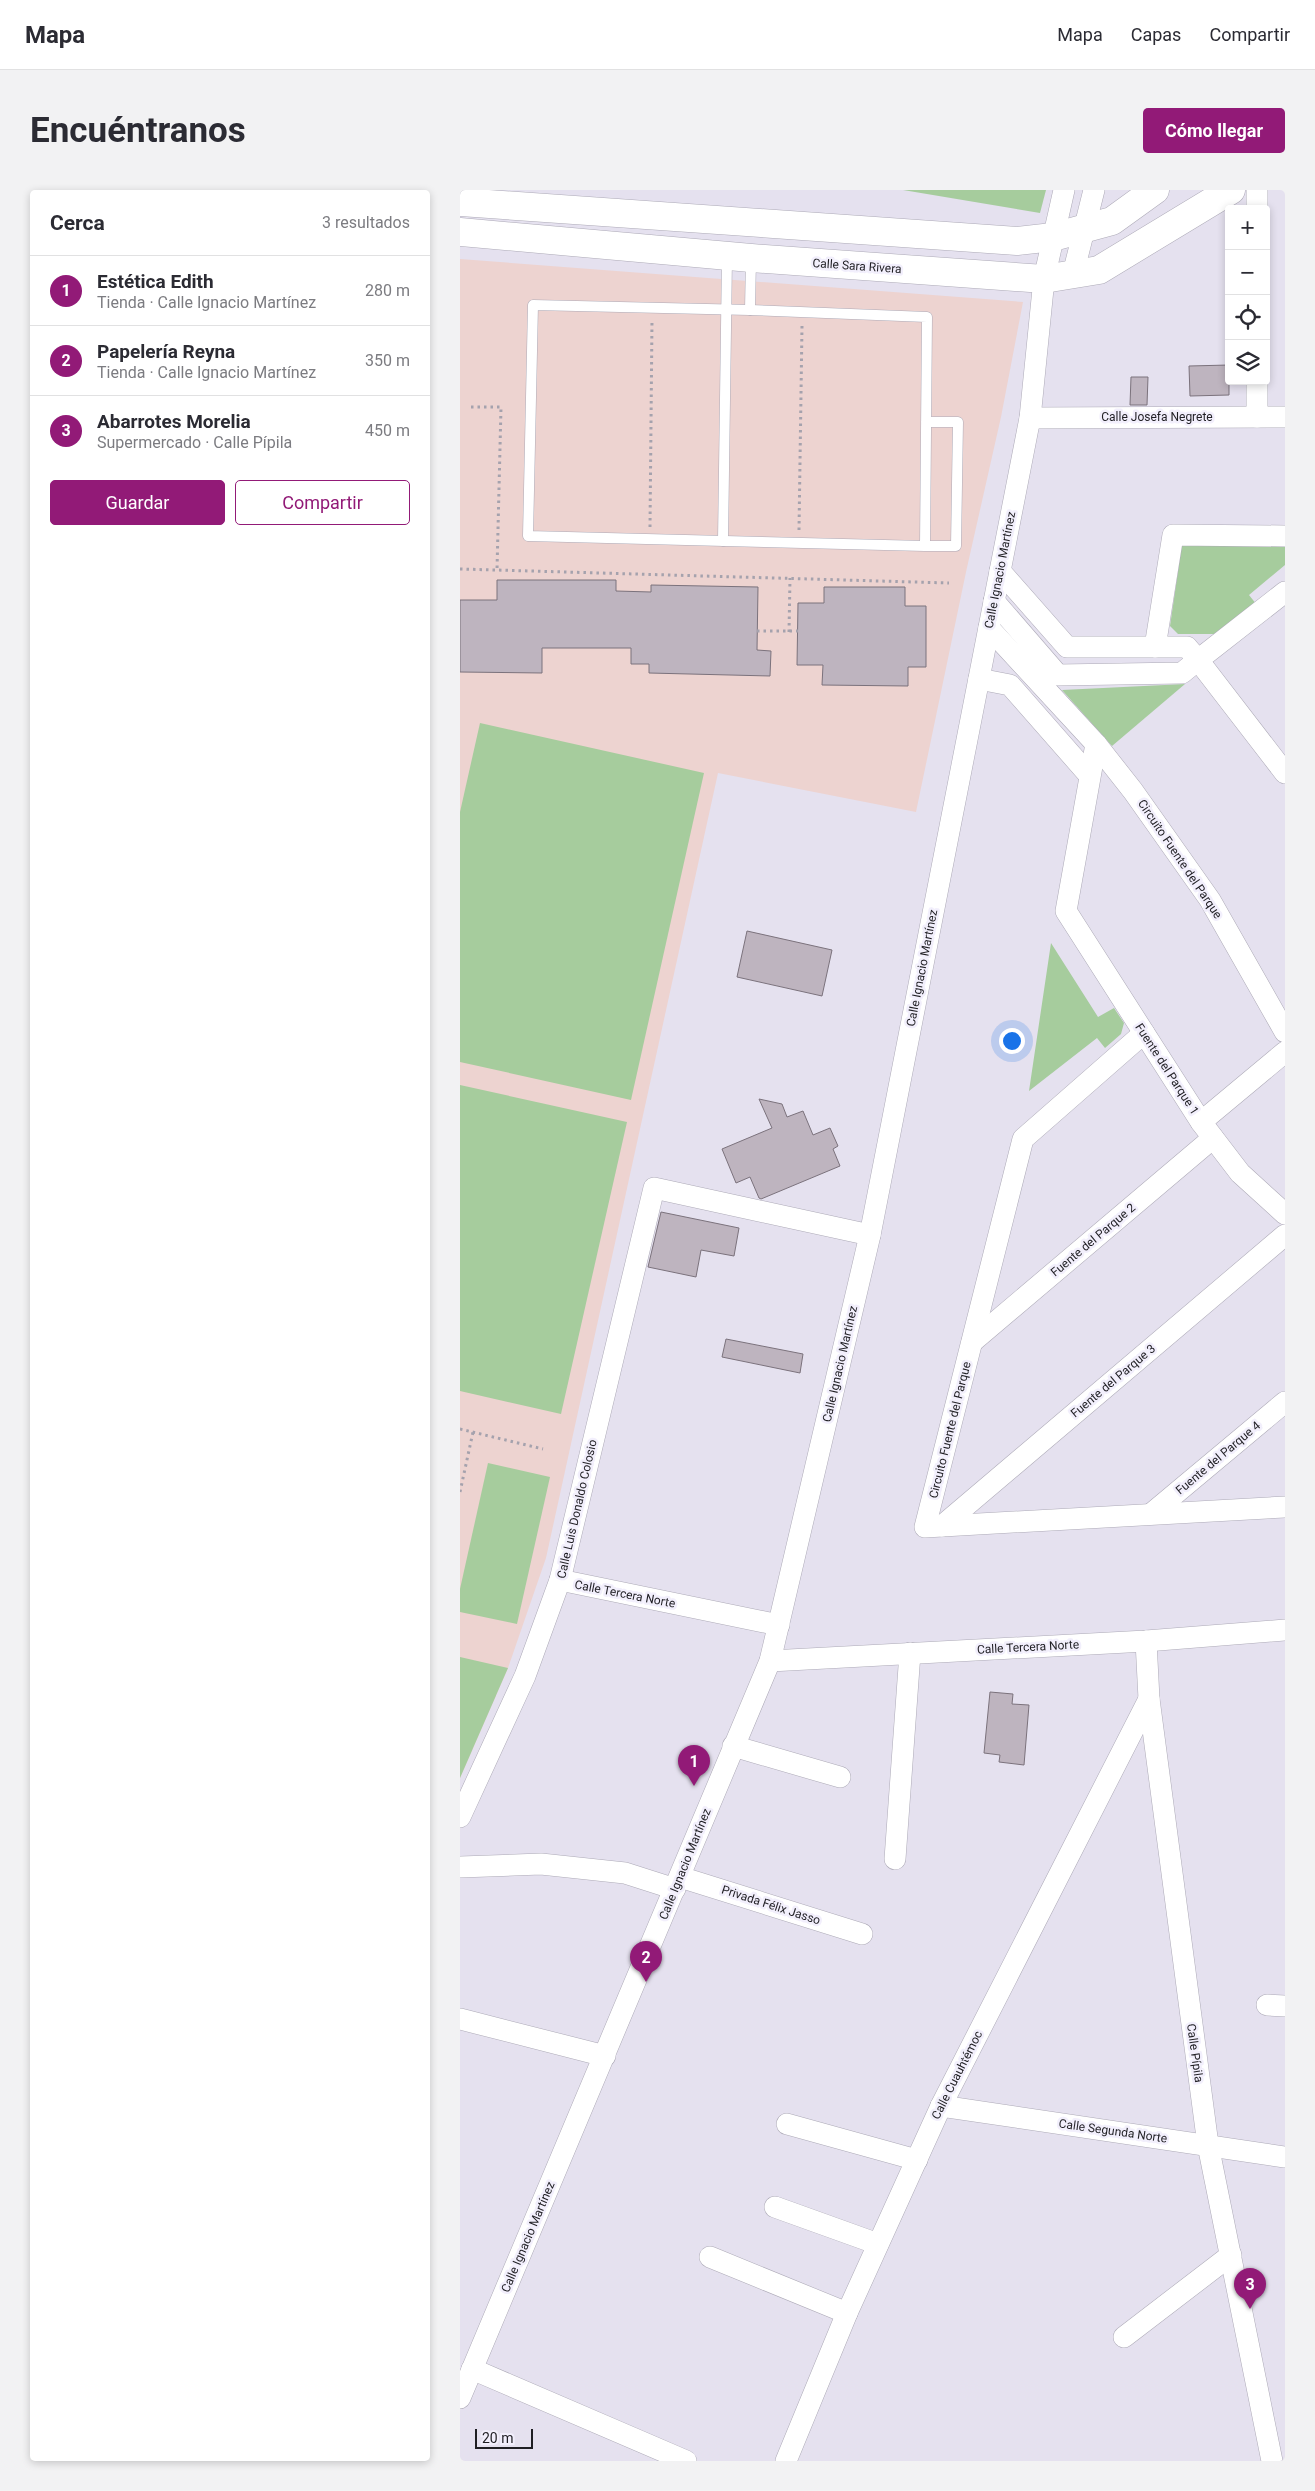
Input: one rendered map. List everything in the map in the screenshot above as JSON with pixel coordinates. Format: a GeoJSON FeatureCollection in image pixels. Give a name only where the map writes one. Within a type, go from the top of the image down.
{"type":"FeatureCollection","features":[{"type":"Feature","properties":{"kind":"street","name":"Calle Ignacio Martínez"},"geometry":{"type":"LineString","coordinates":[[460,2398],[770,1661],[870,1235],[1030,418],[1044,279],[1064,190]]}},
{"type":"Feature","properties":{"kind":"street"},"geometry":{"type":"LineString","coordinates":[[1073,274],[1094,190]]}},
{"type":"Feature","properties":{"kind":"street"},"geometry":{"type":"LineString","coordinates":[[460,202],[503,198],[1017,241],[1053,237],[1112,221],[1155,190]]}},
{"type":"Feature","properties":{"kind":"street","name":"Calle Sara Rivera"},"geometry":{"type":"LineString","coordinates":[[460,232],[739,257],[1044,279],[1099,270],[1231,190]]}},
{"type":"Feature","properties":{"kind":"street"},"geometry":{"type":"LineString","coordinates":[[1256,190],[1257,205]]}},
{"type":"Feature","properties":{"kind":"street"},"geometry":{"type":"LineString","coordinates":[[498,235],[503,198]]}},
{"type":"Feature","properties":{"kind":"street"},"geometry":{"type":"LineString","coordinates":[[1257,385],[1257,417]]}},
{"type":"Feature","properties":{"kind":"street","name":"Calle Josefa Negrete"},"geometry":{"type":"LineString","coordinates":[[1030,418],[1285,417]]}},
{"type":"Feature","properties":{"kind":"street"},"geometry":{"type":"LineString","coordinates":[[1155,646],[1173,535],[1285,536]]}},
{"type":"Feature","properties":{"kind":"street"},"geometry":{"type":"LineString","coordinates":[[1000,571],[1067,647],[1187,646],[1283,766]]}},
{"type":"Feature","properties":{"kind":"street"},"geometry":{"type":"LineString","coordinates":[[994,601],[1058,675],[1182,673],[1285,592]]}},
{"type":"Feature","properties":{"kind":"street","name":"Circuito Fuente del Parque"},"geometry":{"type":"LineString","coordinates":[[989,628],[1096,744],[1198,881],[1251,969],[1285,1032]]}},
{"type":"Feature","properties":{"kind":"street"},"geometry":{"type":"LineString","coordinates":[[979,679],[1010,685],[1089,775]]}},
{"type":"Feature","properties":{"kind":"street"},"geometry":{"type":"LineString","coordinates":[[1089,775],[1096,744]]}},
{"type":"Feature","properties":{"kind":"street","name":"Fuente del Parque 1"},"geometry":{"type":"LineString","coordinates":[[1089,775],[1066,911],[1207,1130],[1240,1173],[1285,1214]]}},
{"type":"Feature","properties":{"kind":"street","name":"Circuito Fuente del Parque"},"geometry":{"type":"LineString","coordinates":[[942,1526],[926,1527],[1023,1139],[1144,1033]]}},
{"type":"Feature","properties":{"kind":"street","name":"Fuente del Parque 2"},"geometry":{"type":"LineString","coordinates":[[972,1342],[1207,1130],[1285,1052]]}},
{"type":"Feature","properties":{"kind":"street","name":"Calle Luis Donaldo Colosio"},"geometry":{"type":"LineString","coordinates":[[460,1817],[525,1676],[560,1580],[654,1188],[870,1235]]}},
{"type":"Feature","properties":{"kind":"street","name":"Fuente del Parque 3"},"geometry":{"type":"LineString","coordinates":[[942,1526],[1285,1235]]}},
{"type":"Feature","properties":{"kind":"street","name":"Fuente del Parque 4"},"geometry":{"type":"LineString","coordinates":[[1151,1514],[1285,1402]]}},
{"type":"Feature","properties":{"kind":"street"},"geometry":{"type":"LineString","coordinates":[[942,1526],[1285,1507]]}},
{"type":"Feature","properties":{"kind":"street","name":"Calle Tercera Norte"},"geometry":{"type":"LineString","coordinates":[[560,1580],[779,1625]]}},
{"type":"Feature","properties":{"kind":"street","name":"Calle Tercera Norte"},"geometry":{"type":"LineString","coordinates":[[770,1661],[1146,1641],[1285,1630]]}},
{"type":"Feature","properties":{"kind":"street","name":"Calle Pípila"},"geometry":{"type":"LineString","coordinates":[[1146,1641],[1149,1699],[1208,2146],[1272,2461]]}},
{"type":"Feature","properties":{"kind":"street"},"geometry":{"type":"LineString","coordinates":[[895,1859],[910,1653]]}},
{"type":"Feature","properties":{"kind":"street","name":"Calle Cuauhtémoc"},"geometry":{"type":"LineString","coordinates":[[786,2461],[847,2312],[941,2106],[1149,1699]]}},
{"type":"Feature","properties":{"kind":"street"},"geometry":{"type":"LineString","coordinates":[[733,1746],[840,1777]]}},
{"type":"Feature","properties":{"kind":"street","name":"Privada Félix Jasso"},"geometry":{"type":"LineString","coordinates":[[460,1867],[541,1864],[625,1873],[678,1883],[862,1934]]}},
{"type":"Feature","properties":{"kind":"street"},"geometry":{"type":"LineString","coordinates":[[460,2019],[605,2056]]}},
{"type":"Feature","properties":{"kind":"street","name":"Calle Segunda Norte"},"geometry":{"type":"LineString","coordinates":[[941,2106],[1285,2157]]}},
{"type":"Feature","properties":{"kind":"street"},"geometry":{"type":"LineString","coordinates":[[787,2124],[917,2160]]}},
{"type":"Feature","properties":{"kind":"street"},"geometry":{"type":"LineString","coordinates":[[775,2207],[878,2244]]}},
{"type":"Feature","properties":{"kind":"street"},"geometry":{"type":"LineString","coordinates":[[1124,2338],[1231,2255]]}},
{"type":"Feature","properties":{"kind":"street"},"geometry":{"type":"LineString","coordinates":[[710,2257],[847,2312]]}},
{"type":"Feature","properties":{"kind":"street"},"geometry":{"type":"LineString","coordinates":[[472,2369],[686,2461]]}},
{"type":"Feature","properties":{"kind":"lane"},"geometry":{"type":"LineString","coordinates":[[723,541],[726,309],[739,257]]}},
{"type":"Feature","properties":{"kind":"lane"},"geometry":{"type":"LineString","coordinates":[[739,257],[750,310]]}},
{"type":"Feature","properties":{"kind":"lane"},"geometry":{"type":"LineString","coordinates":[[926,422],[958,422],[956,546],[926,546],[528,536],[534,305],[927,316],[926,422],[926,546]]}},
{"type":"Feature","properties":{"kind":"path"},"geometry":{"type":"LineString","coordinates":[[649,539],[653,307]]}},
{"type":"Feature","properties":{"kind":"path"},"geometry":{"type":"LineString","coordinates":[[799,543],[802,313]]}},
{"type":"Feature","properties":{"kind":"path"},"geometry":{"type":"LineString","coordinates":[[470,407],[500,407],[497,570]]}},
{"type":"Feature","properties":{"kind":"path"},"geometry":{"type":"LineString","coordinates":[[460,569],[949,583]]}},
{"type":"Feature","properties":{"kind":"path"},"geometry":{"type":"LineString","coordinates":[[789,632],[790,578]]}},
{"type":"Feature","properties":{"kind":"path"},"geometry":{"type":"LineString","coordinates":[[757,631],[798,631]]}},
{"type":"Feature","properties":{"kind":"path"},"geometry":{"type":"LineString","coordinates":[[460,1429],[544,1449]]}},
{"type":"Feature","properties":{"kind":"path"},"geometry":{"type":"LineString","coordinates":[[460,1492],[474,1432]]}},
{"type":"Feature","properties":{"kind":"shaded area"},"geometry":{"type":"Polygon","coordinates":[[[460,259],[1023,302],[1001,417],[966,572],[916,812],[718,773],[546,1558],[508,1668],[460,1778],[460,259]]]}},
{"type":"Feature","properties":{"kind":"green space"},"geometry":{"type":"Polygon","coordinates":[[[903,190],[1046,190],[1040,213],[903,190]]]}},
{"type":"Feature","properties":{"kind":"green space"},"geometry":{"type":"Polygon","coordinates":[[[1285,540],[1285,565],[1249,595],[1257,605],[1221,634],[1178,634],[1170,626],[1182,544],[1285,540]]]}},
{"type":"Feature","properties":{"kind":"green space"},"geometry":{"type":"Polygon","coordinates":[[[1185,684],[1112,746],[1062,690],[1185,684]]]}},
{"type":"Feature","properties":{"kind":"green space"},"geometry":{"type":"Polygon","coordinates":[[[480,723],[704,773],[631,1100],[460,1062],[460,812],[480,723]]]}},
{"type":"Feature","properties":{"kind":"green space"},"geometry":{"type":"Polygon","coordinates":[[[1051,943],[1098,1017],[1114,1008],[1124,1023],[1121,1034],[1105,1048],[1097,1038],[1029,1091],[1051,943]]]}},
{"type":"Feature","properties":{"kind":"green space"},"geometry":{"type":"Polygon","coordinates":[[[460,1085],[627,1122],[561,1414],[460,1391],[460,1085]]]}},
{"type":"Feature","properties":{"kind":"green space"},"geometry":{"type":"Polygon","coordinates":[[[488,1463],[550,1477],[517,1624],[460,1612],[460,1589],[488,1463]]]}},
{"type":"Feature","properties":{"kind":"green space"},"geometry":{"type":"Polygon","coordinates":[[[460,1657],[508,1668],[460,1778],[460,1657]]]}},
{"type":"Feature","properties":{"kind":"building"},"geometry":{"type":"Polygon","coordinates":[[[1225,365],[1225,385],[1229,385],[1229,395],[1190,396],[1189,366],[1225,365]]]}},
{"type":"Feature","properties":{"kind":"building"},"geometry":{"type":"Polygon","coordinates":[[[1131,377],[1148,377],[1147,405],[1130,405],[1131,377]]]}},
{"type":"Feature","properties":{"kind":"building"},"geometry":{"type":"Polygon","coordinates":[[[497,580],[616,580],[616,591],[651,592],[651,585],[758,587],[757,650],[771,651],[770,676],[649,673],[649,664],[631,664],[631,648],[542,648],[542,673],[460,672],[460,600],[497,600],[497,580]]]}},
{"type":"Feature","properties":{"kind":"building"},"geometry":{"type":"Polygon","coordinates":[[[824,587],[905,587],[905,606],[926,606],[926,667],[908,667],[908,686],[822,685],[823,665],[797,665],[798,603],[824,603],[824,587]]]}},
{"type":"Feature","properties":{"kind":"building"},"geometry":{"type":"Polygon","coordinates":[[[747,931],[832,950],[822,996],[737,977],[747,931]]]}},
{"type":"Feature","properties":{"kind":"building"},"geometry":{"type":"Polygon","coordinates":[[[759,1099],[782,1104],[787,1117],[803,1111],[813,1135],[830,1128],[838,1146],[833,1149],[840,1166],[761,1199],[750,1177],[736,1183],[722,1149],[772,1128],[759,1099]]]}},
{"type":"Feature","properties":{"kind":"building"},"geometry":{"type":"Polygon","coordinates":[[[661,1212],[739,1228],[734,1256],[701,1250],[696,1277],[648,1267],[661,1212]]]}},
{"type":"Feature","properties":{"kind":"building"},"geometry":{"type":"Polygon","coordinates":[[[726,1339],[803,1354],[800,1373],[722,1357],[726,1339]]]}},
{"type":"Feature","properties":{"kind":"building"},"geometry":{"type":"Polygon","coordinates":[[[990,1692],[1013,1694],[1012,1704],[1029,1705],[1024,1765],[999,1762],[1000,1755],[984,1753],[990,1692]]]}},
{"type":"Feature","properties":{"kind":"place","name":"Estética Edith"},"geometry":{"type":"Point","coordinates":[694,1786]}},
{"type":"Feature","properties":{"kind":"place","name":"Papelería Reyna"},"geometry":{"type":"Point","coordinates":[646,1982]}},
{"type":"Feature","properties":{"kind":"place","name":"Abarrotes Morelia"},"geometry":{"type":"Point","coordinates":[1250,2309]}}]}
